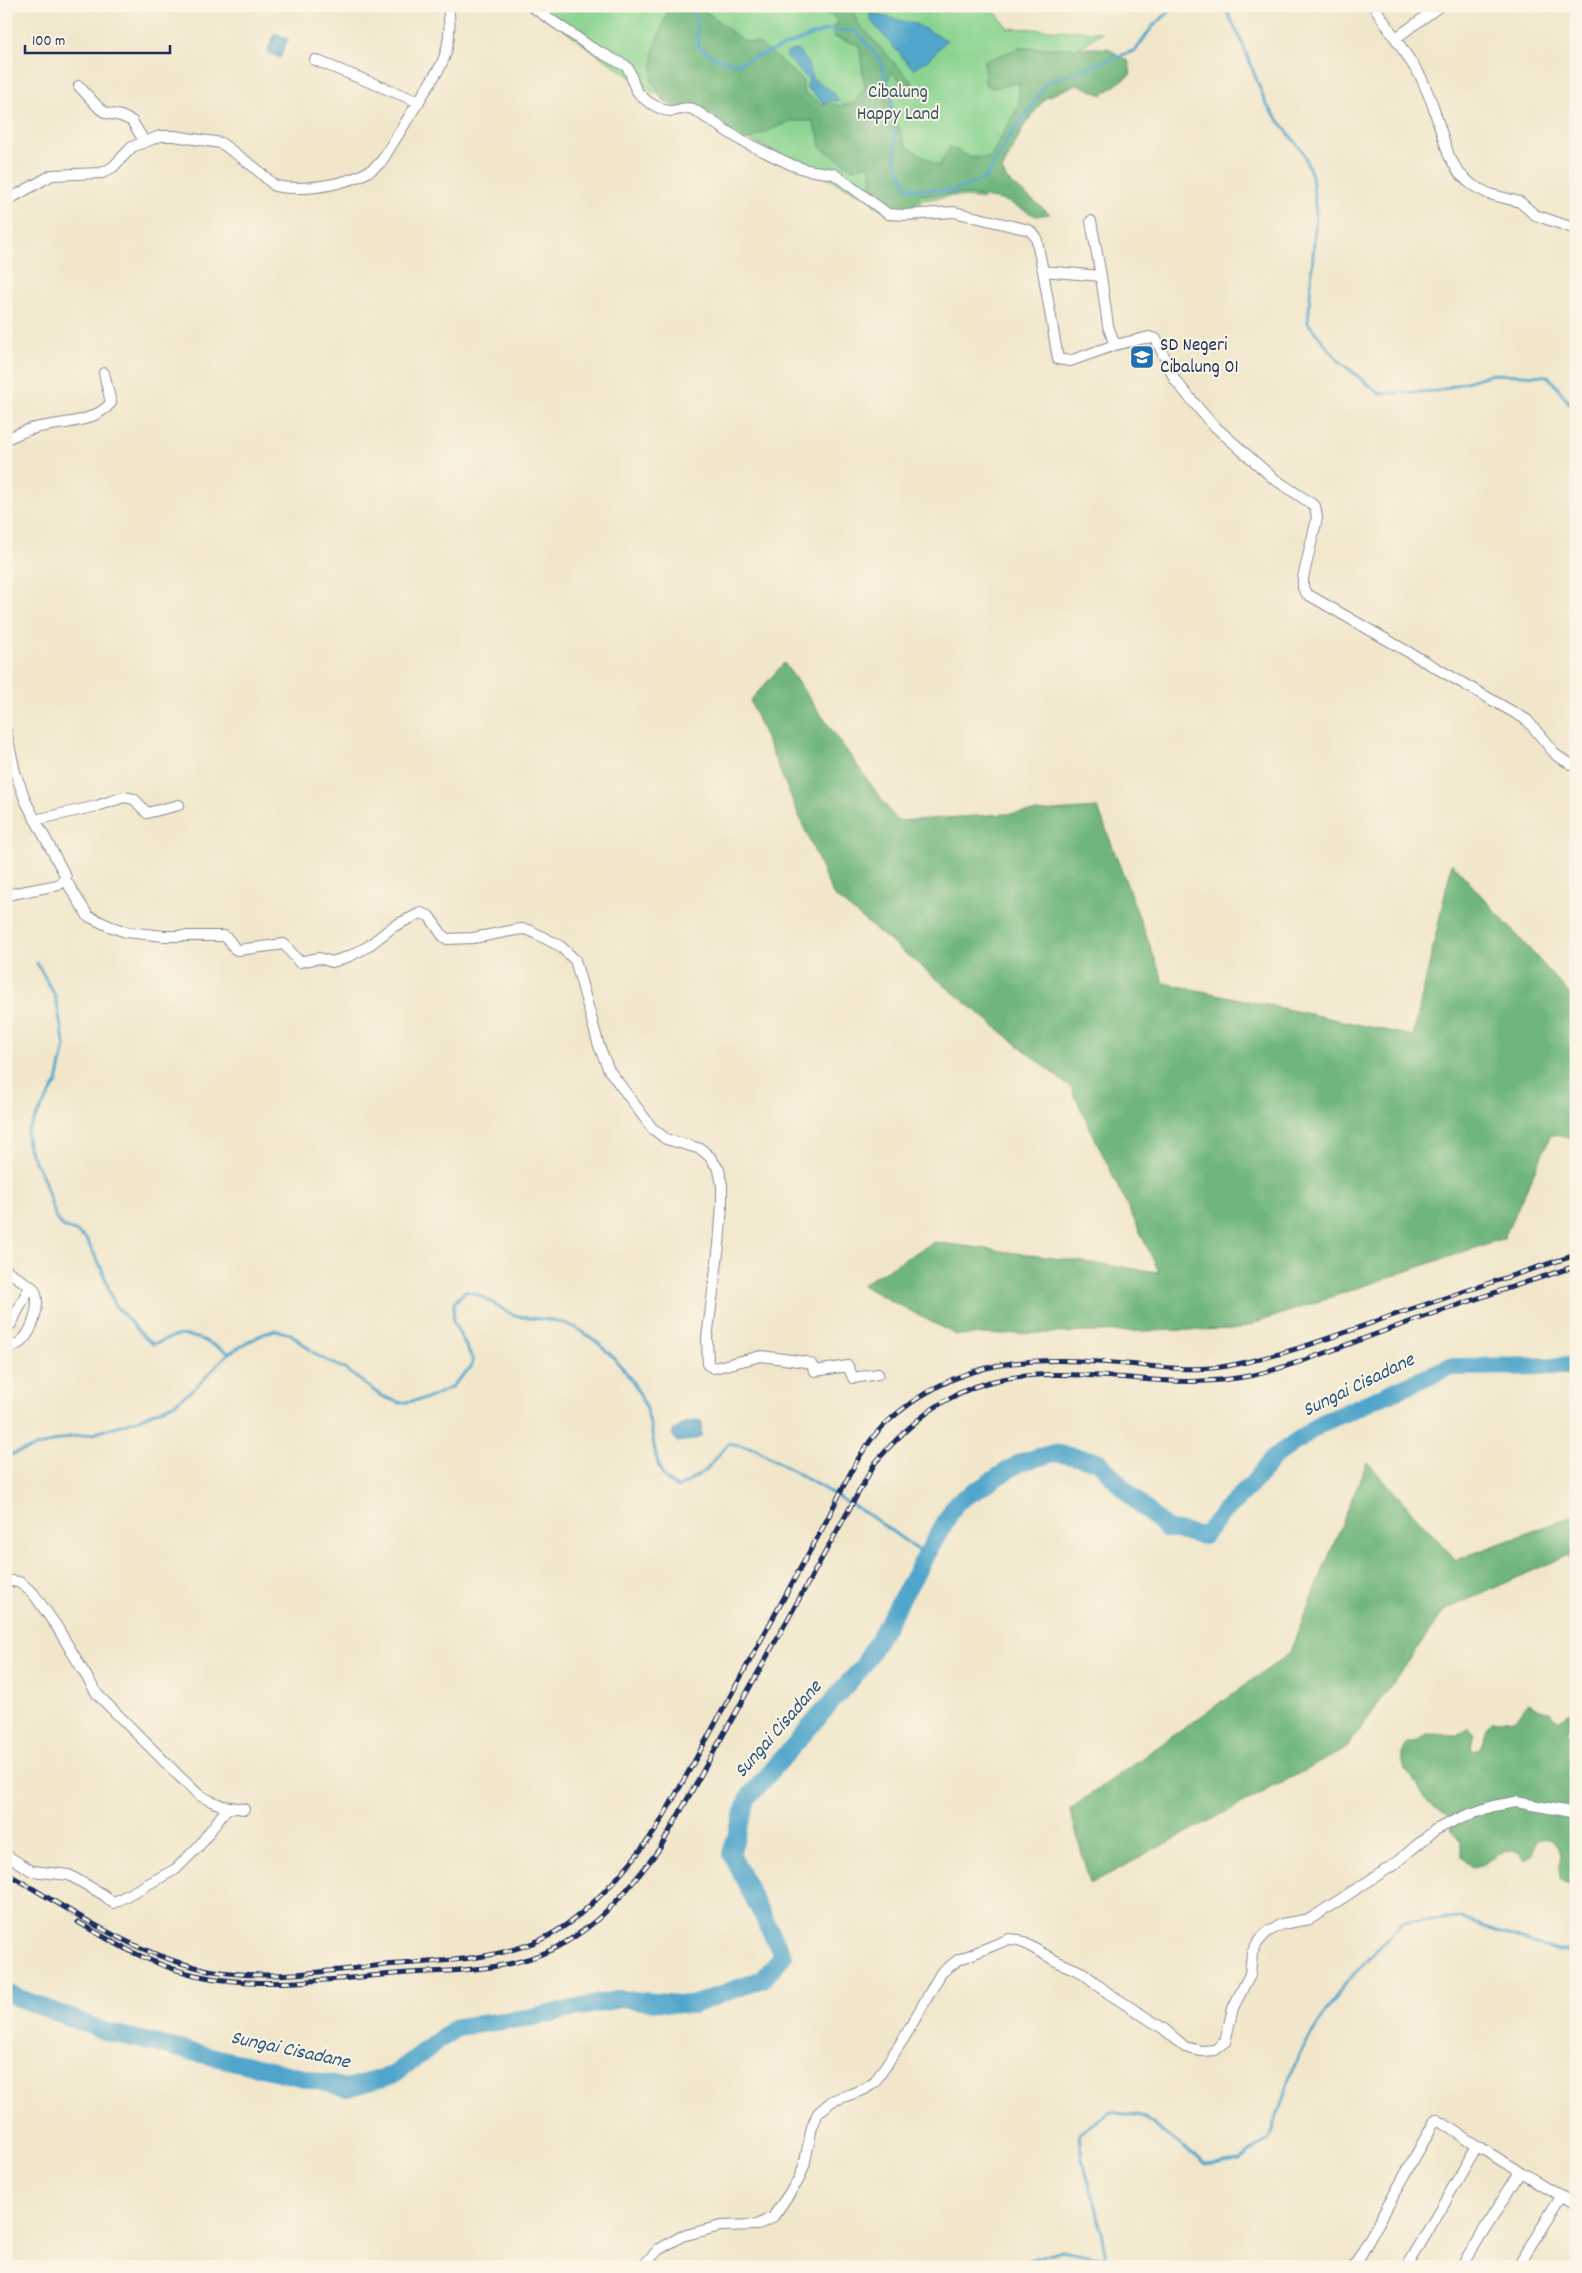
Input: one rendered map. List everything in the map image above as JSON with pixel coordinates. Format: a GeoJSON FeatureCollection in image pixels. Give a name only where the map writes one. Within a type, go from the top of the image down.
{"type":"FeatureCollection","features":[{"type":"Feature","properties":{"kind":"street"},"geometry":{"type":"LineString","coordinates":[[6,201],[52,175],[102,173],[113,167],[127,151],[156,136],[174,136],[221,143],[254,167],[275,186],[335,184],[379,165],[419,102],[446,52],[450,30],[448,6]]}},
{"type":"Feature","properties":{"kind":"street"},"geometry":{"type":"LineString","coordinates":[[531,6],[596,51],[626,66],[630,70],[634,86],[639,93],[660,108],[669,111],[686,108],[693,109],[742,141],[792,165],[807,170],[831,173],[888,214],[905,215],[954,212],[1032,231],[1036,237],[1043,271],[1058,359],[1070,360],[1115,345],[1149,337],[1156,339],[1175,380],[1211,424],[1269,475],[1316,506],[1317,518],[1303,578],[1303,588],[1307,594],[1527,720],[1558,756],[1576,768]]}},
{"type":"Feature","properties":{"kind":"street"},"geometry":{"type":"LineString","coordinates":[[1374,6],[1425,85],[1449,156],[1459,173],[1472,185],[1488,194],[1520,202],[1528,212],[1576,228]]}},
{"type":"Feature","properties":{"kind":"street"},"geometry":{"type":"LineString","coordinates":[[1396,38],[1440,6]]}},
{"type":"Feature","properties":{"kind":"street"},"geometry":{"type":"LineString","coordinates":[[315,60],[419,102]]}},
{"type":"Feature","properties":{"kind":"street"},"geometry":{"type":"LineString","coordinates":[[79,86],[106,113],[126,117],[132,122],[144,141]]}},
{"type":"Feature","properties":{"kind":"street"},"geometry":{"type":"LineString","coordinates":[[1091,221],[1108,322],[1115,345]]}},
{"type":"Feature","properties":{"kind":"street"},"geometry":{"type":"LineString","coordinates":[[1043,271],[1101,276]]}},
{"type":"Feature","properties":{"kind":"street"},"geometry":{"type":"LineString","coordinates":[[6,439],[33,429],[85,420],[104,410],[111,403],[104,373]]}},
{"type":"Feature","properties":{"kind":"street"},"geometry":{"type":"LineString","coordinates":[[6,730],[15,772],[35,820],[64,870],[65,879],[88,916],[109,926],[126,932],[165,936],[224,936],[238,950],[281,943],[289,947],[299,962],[319,958],[332,962],[346,957],[367,947],[401,922],[421,913],[428,916],[447,939],[473,938],[520,929],[529,930],[560,946],[575,960],[599,1046],[614,1078],[660,1135],[700,1150],[710,1156],[719,1170],[722,1185],[722,1205],[719,1246],[707,1338],[708,1365],[714,1368],[767,1356],[806,1362],[812,1364],[815,1371],[848,1366],[853,1378],[878,1374]]}},
{"type":"Feature","properties":{"kind":"street"},"geometry":{"type":"LineString","coordinates":[[35,820],[97,806],[124,797],[134,799],[147,812],[179,805]]}},
{"type":"Feature","properties":{"kind":"street"},"geometry":{"type":"LineString","coordinates":[[6,895],[58,884],[65,879]]}},
{"type":"Feature","properties":{"kind":"street"},"geometry":{"type":"LineString","coordinates":[[6,1270],[30,1286],[36,1296],[33,1322],[20,1342],[6,1349]]}},
{"type":"Feature","properties":{"kind":"street"},"geometry":{"type":"LineString","coordinates":[[6,1327],[11,1324],[30,1286]]}},
{"type":"Feature","properties":{"kind":"street"},"geometry":{"type":"LineString","coordinates":[[6,1580],[19,1582],[33,1593],[57,1627],[88,1681],[105,1703],[199,1795],[228,1807],[244,1809]]}},
{"type":"Feature","properties":{"kind":"street"},"geometry":{"type":"LineString","coordinates":[[642,2267],[658,2250],[682,2236],[721,2226],[757,2225],[773,2217],[798,2181],[812,2127],[818,2113],[832,2101],[865,2089],[875,2082],[904,2038],[941,1973],[958,1960],[1009,1940],[1019,1940],[1056,1961],[1083,1973],[1108,1993],[1164,2029],[1185,2047],[1201,2051],[1215,2050],[1225,2042],[1233,2008],[1250,1974],[1252,1953],[1258,1942],[1267,1932],[1282,1924],[1310,1918],[1392,1866],[1435,1830],[1462,1817],[1493,1806],[1516,1802],[1576,1813]]}},
{"type":"Feature","properties":{"kind":"street"},"geometry":{"type":"LineString","coordinates":[[6,1855],[32,1871],[69,1875],[104,1895],[113,1903],[176,1869],[199,1846],[228,1807]]}},
{"type":"Feature","properties":{"kind":"street"},"geometry":{"type":"LineString","coordinates":[[1354,2267],[1436,2119],[1477,2146],[1576,2205]]}},
{"type":"Feature","properties":{"kind":"street"},"geometry":{"type":"LineString","coordinates":[[1407,2267],[1477,2146]]}},
{"type":"Feature","properties":{"kind":"street"},"geometry":{"type":"LineString","coordinates":[[1461,2267],[1520,2172]]}},
{"type":"Feature","properties":{"kind":"street"},"geometry":{"type":"LineString","coordinates":[[1516,2267],[1561,2197]]}},
{"type":"Feature","properties":{"kind":"green space","name":"Cibalung Happy Land"},"geometry":{"type":"Polygon","coordinates":[[[534,6],[990,6],[1008,28],[1102,32],[1031,83],[982,199],[953,196],[921,200],[915,219],[851,190],[652,92],[584,45],[534,6]]]}},
{"type":"Feature","properties":{"kind":"green space"},"geometry":{"type":"Polygon","coordinates":[[[670,6],[699,6],[742,40],[760,44],[803,80],[803,92],[825,106],[829,102],[840,106],[854,103],[865,88],[859,45],[834,37],[833,25],[839,25],[834,17],[814,8],[814,6],[852,6],[857,22],[912,82],[914,93],[891,72],[884,91],[906,146],[939,166],[950,147],[970,157],[990,158],[1019,105],[1019,83],[993,88],[985,84],[984,61],[1020,48],[1108,48],[1129,62],[1131,74],[1102,95],[1077,84],[1045,98],[1024,126],[1002,170],[1007,180],[1050,214],[1036,216],[1006,201],[960,194],[920,195],[911,210],[892,217],[873,204],[871,168],[866,165],[854,169],[821,148],[819,136],[812,121],[790,121],[744,142],[686,111],[664,102],[652,80],[654,48],[670,6]]]}},
{"type":"Feature","properties":{"kind":"green space"},"geometry":{"type":"Polygon","coordinates":[[[784,663],[897,821],[1098,808],[1164,983],[1413,1036],[1452,863],[1576,1001],[1576,1138],[1551,1135],[1504,1238],[1238,1329],[956,1335],[861,1285],[934,1242],[1159,1272],[1071,1088],[833,895],[750,701],[784,663]]]}},
{"type":"Feature","properties":{"kind":"green space"},"geometry":{"type":"Polygon","coordinates":[[[1367,1462],[1456,1560],[1576,1515],[1576,1560],[1566,1556],[1445,1610],[1347,1748],[1090,1884],[1070,1809],[1289,1654],[1367,1462]]]}},
{"type":"Feature","properties":{"kind":"green space"},"geometry":{"type":"Polygon","coordinates":[[[1529,1703],[1542,1710],[1550,1711],[1558,1721],[1571,1713],[1576,1717],[1576,1724],[1565,1730],[1569,1735],[1576,1734],[1576,1884],[1566,1883],[1560,1879],[1559,1870],[1562,1855],[1555,1843],[1549,1839],[1536,1841],[1533,1854],[1524,1860],[1519,1852],[1506,1850],[1484,1864],[1472,1867],[1461,1857],[1461,1842],[1451,1831],[1450,1816],[1426,1800],[1412,1776],[1404,1770],[1403,1752],[1408,1742],[1415,1742],[1427,1734],[1457,1735],[1469,1728],[1474,1733],[1471,1746],[1473,1751],[1480,1749],[1487,1727],[1492,1721],[1516,1719],[1529,1703]]]}},
{"type":"Feature","properties":{"kind":"water"},"geometry":{"type":"Polygon","coordinates":[[[869,13],[915,24],[947,40],[928,60],[913,69],[872,22],[869,13]]]}},
{"type":"Feature","properties":{"kind":"water"},"geometry":{"type":"Polygon","coordinates":[[[275,33],[288,39],[280,58],[267,52],[275,33]]]}},
{"type":"Feature","properties":{"kind":"water"},"geometry":{"type":"Polygon","coordinates":[[[797,50],[807,61],[812,78],[833,92],[839,101],[829,100],[825,104],[806,87],[809,80],[786,56],[788,52],[797,50]]]}},
{"type":"Feature","properties":{"kind":"water"},"geometry":{"type":"Polygon","coordinates":[[[699,1420],[702,1422],[701,1437],[677,1442],[672,1434],[674,1430],[686,1423],[699,1420]]]}},
{"type":"Feature","properties":{"kind":"waterway"},"geometry":{"type":"LineString","coordinates":[[694,6],[699,47],[715,58],[737,64],[826,30],[856,31],[878,57],[890,89],[895,126],[895,157],[907,188],[953,191],[986,178],[1013,131],[1031,108],[1047,82],[1136,50],[1152,27],[1176,6]]}},
{"type":"Feature","properties":{"kind":"waterway"},"geometry":{"type":"LineString","coordinates":[[1224,6],[1242,42],[1266,104],[1303,152],[1312,176],[1316,214],[1308,323],[1339,361],[1380,394],[1437,391],[1492,374],[1548,376],[1576,411]]}},
{"type":"Feature","properties":{"kind":"waterway"},"geometry":{"type":"LineString","coordinates":[[37,963],[55,996],[65,1046],[57,1082],[27,1132],[28,1148],[43,1177],[56,1218],[63,1227],[75,1231],[86,1239],[102,1269],[114,1304],[145,1338],[153,1344],[176,1336],[190,1336],[204,1340],[229,1353]]}},
{"type":"Feature","properties":{"kind":"waterway"},"geometry":{"type":"LineString","coordinates":[[6,1456],[69,1437],[93,1434],[136,1420],[175,1403],[195,1388],[229,1353],[274,1330],[291,1334],[318,1356],[345,1369],[381,1396],[401,1403],[429,1398],[450,1388],[471,1367],[473,1360],[453,1321],[454,1303],[465,1291],[483,1297],[518,1316],[561,1322],[574,1327],[600,1344],[622,1367],[639,1393],[648,1414],[659,1468],[664,1478],[678,1488],[706,1470],[729,1443],[754,1448],[869,1515],[925,1555]]}},
{"type":"Feature","properties":{"kind":"waterway","name":"Sungai Cisadane"},"geometry":{"type":"LineString","coordinates":[[6,1993],[107,2032],[347,2088],[393,2075],[457,2027],[534,2017],[620,1999],[692,2005],[763,1979],[783,1956],[731,1854],[747,1799],[863,1666],[956,1503],[1021,1462],[1054,1453],[1098,1461],[1131,1496],[1167,1529],[1204,1536],[1220,1516],[1253,1483],[1274,1457],[1322,1423],[1449,1367],[1576,1366]]}},
{"type":"Feature","properties":{"kind":"waterway"},"geometry":{"type":"LineString","coordinates":[[1014,2267],[1015,2264],[1062,2250],[1106,2258],[1097,2210],[1082,2159],[1079,2134],[1109,2112],[1142,2116],[1205,2164],[1240,2160],[1269,2139],[1298,2056],[1343,1986],[1403,1922],[1458,1918],[1558,1951],[1576,1951]]}},
{"type":"Feature","properties":{"kind":"railway"},"geometry":{"type":"LineString","coordinates":[[6,1873],[121,1939],[170,1959],[218,1972],[266,1975],[290,1974],[446,1961],[505,1952],[542,1939],[574,1919],[589,1906],[619,1876],[655,1831],[821,1531],[857,1461],[874,1435],[913,1402],[941,1385],[969,1373],[998,1365],[1059,1360],[1189,1369],[1214,1368],[1248,1362],[1309,1345],[1576,1255]]}},
{"type":"Feature","properties":{"kind":"railway"},"geometry":{"type":"LineString","coordinates":[[78,1922],[120,1946],[164,1966],[195,1975],[244,1982],[295,1982],[494,1967],[514,1963],[551,1950],[584,1930],[612,1906],[660,1848],[875,1463],[904,1432],[932,1409],[960,1393],[989,1382],[1019,1376],[1052,1374],[1089,1375],[1192,1381],[1223,1380],[1254,1375],[1305,1360],[1576,1266]]}},
{"type":"Feature","properties":{"kind":"place","name":"SD Negeri Cibalung 01"},"geometry":{"type":"Point","coordinates":[1142,357]}}]}
